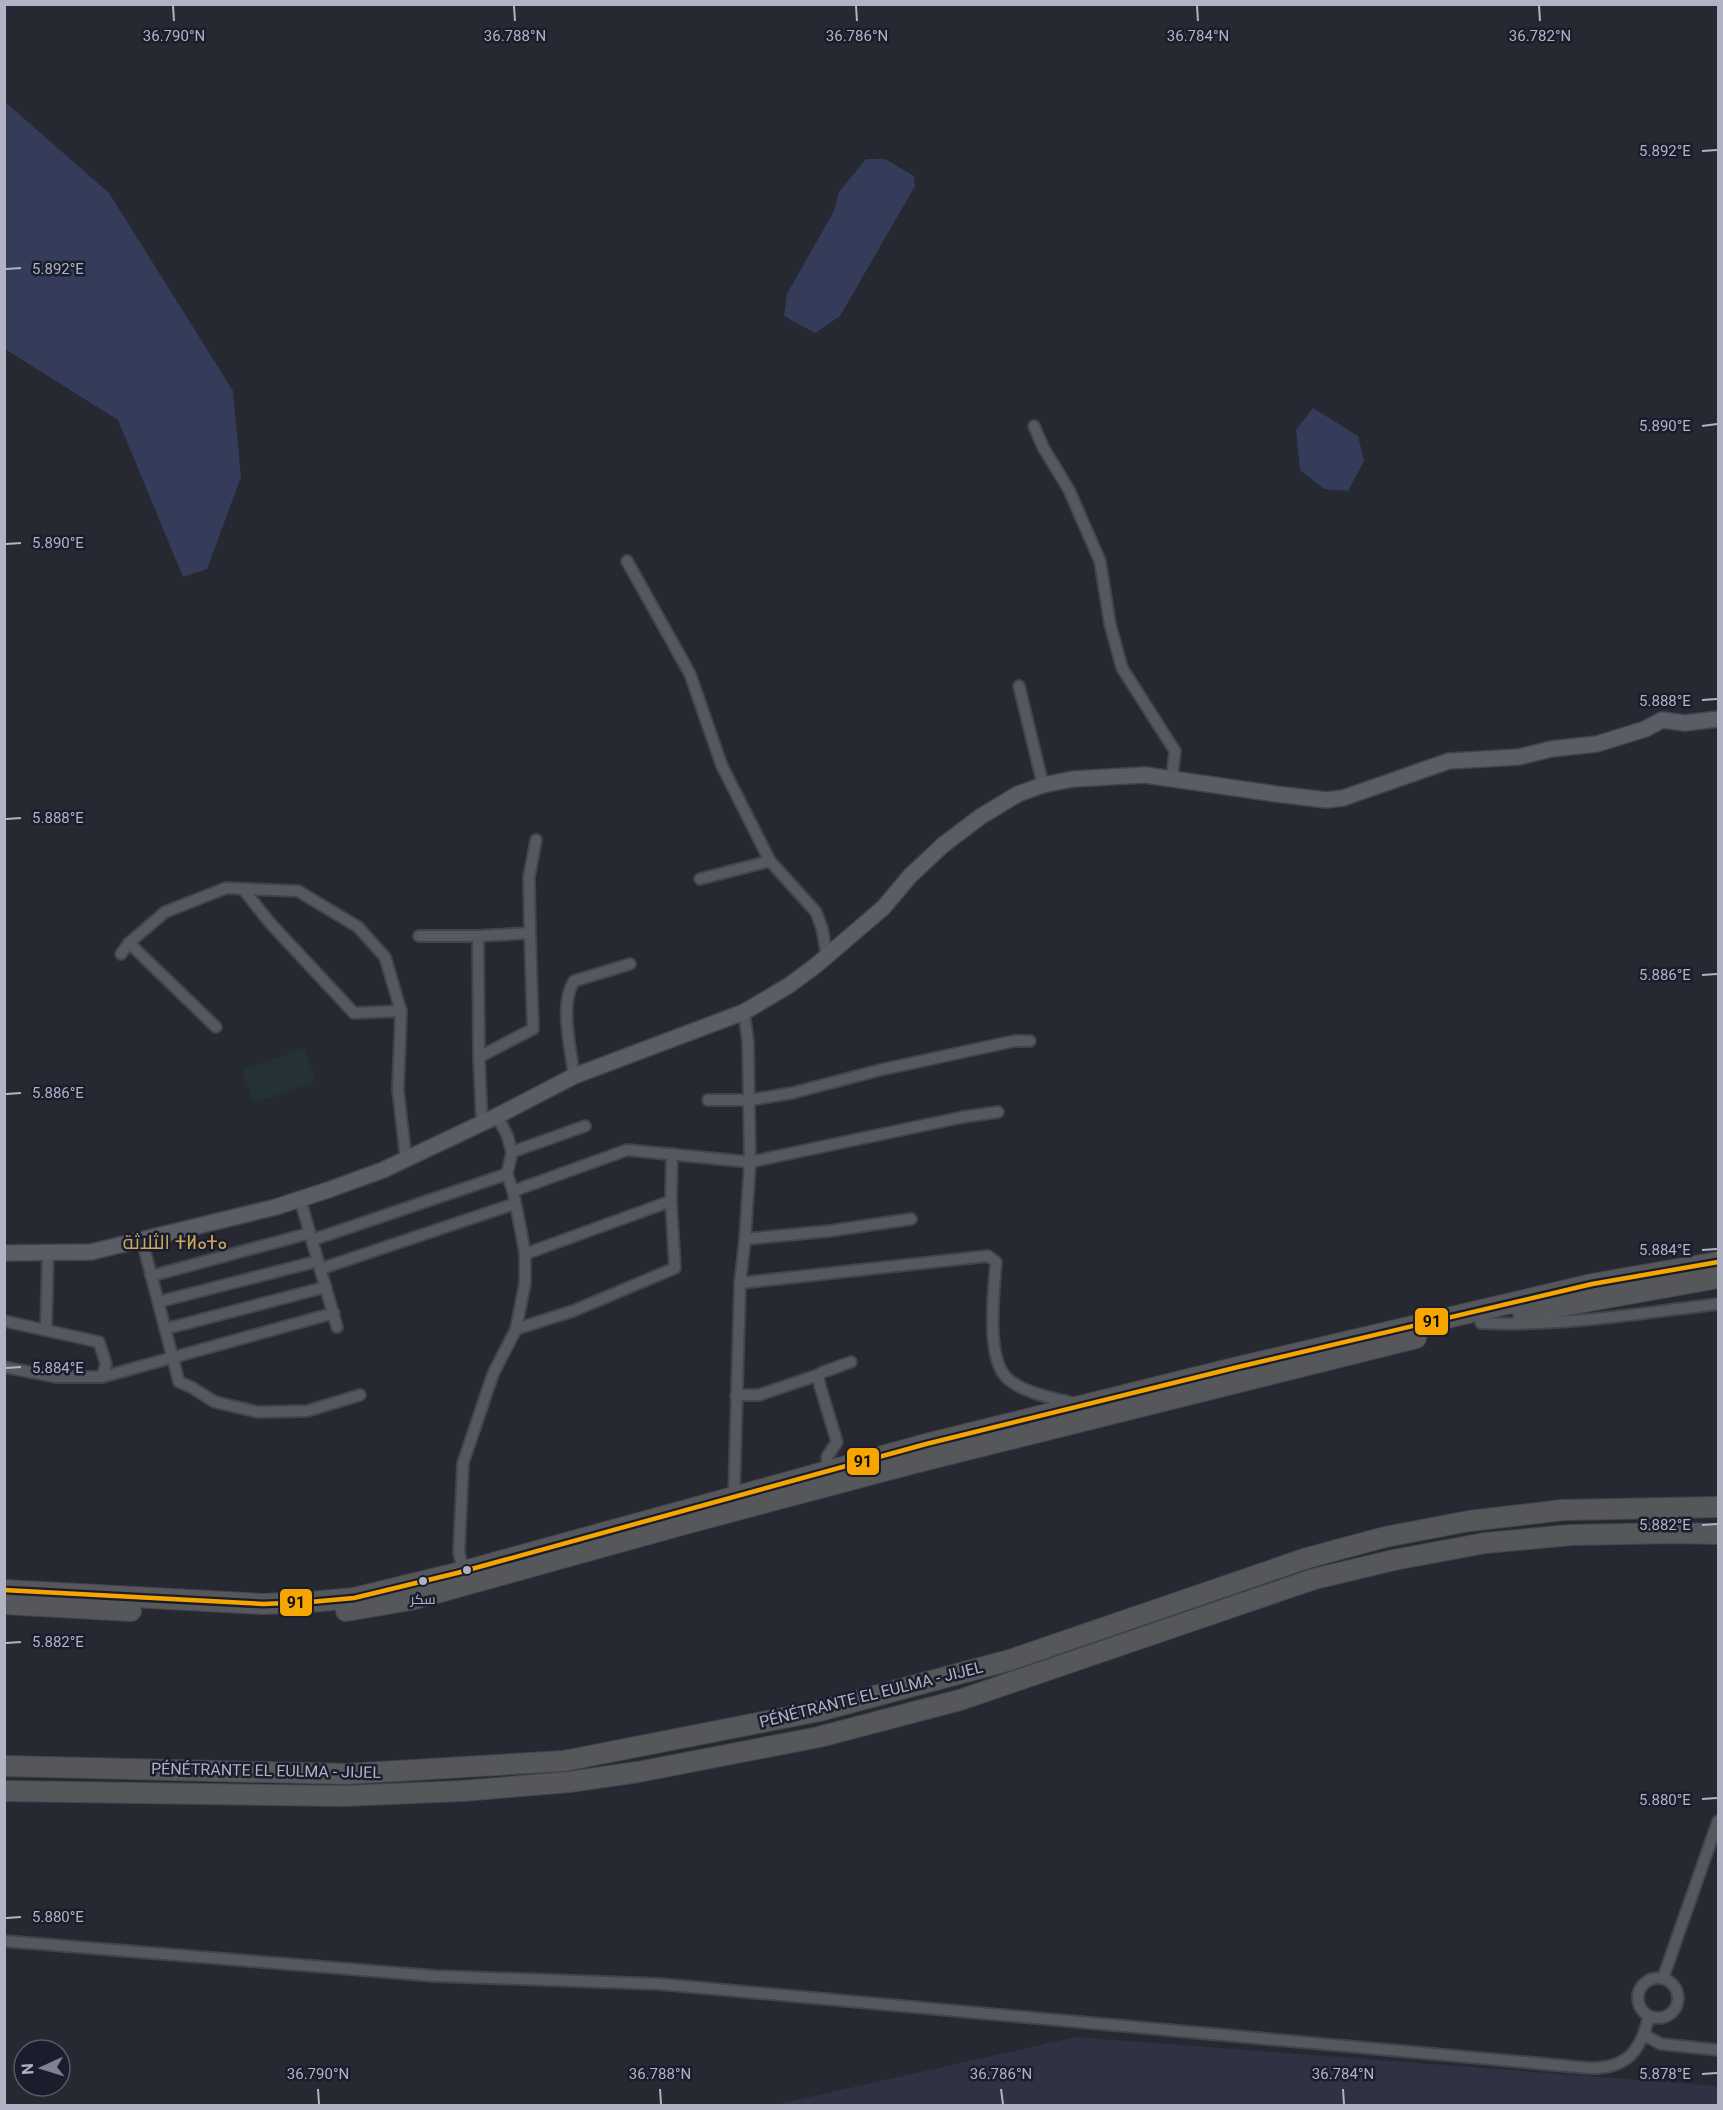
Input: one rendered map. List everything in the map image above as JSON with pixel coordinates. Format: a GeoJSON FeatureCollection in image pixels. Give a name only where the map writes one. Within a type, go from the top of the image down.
{"type":"FeatureCollection","features":[{"type":"Feature","properties":{"kind":"highway"},"geometry":{"type":"LineString","coordinates":[[4,1590],[263,1604],[354,1598],[408,1587],[828,1471],[1272,1359],[1593,1284],[1719,1262]]}},
{"type":"Feature","properties":{"kind":"highway"},"geometry":{"type":"LineString","coordinates":[[4,1604],[280,1617],[382,1606],[467,1586],[685,1524],[914,1463],[1481,1323],[1537,1310],[1719,1278]]}},
{"type":"Feature","properties":{"kind":"highway","name":"PÉNÉTRANTE EL EULMA - JIJEL"},"geometry":{"type":"LineString","coordinates":[[4,1766],[346,1774],[564,1761],[819,1711],[1010,1660],[1307,1558],[1385,1537],[1469,1521],[1563,1510],[1719,1507]]}},
{"type":"Feature","properties":{"kind":"highway","name":"PÉNÉTRANTE EL EULMA - JIJEL"},"geometry":{"type":"LineString","coordinates":[[4,1791],[342,1796],[462,1791],[592,1779],[819,1737],[960,1700],[1314,1579],[1394,1560],[1485,1543],[1571,1536],[1719,1534]]}},
{"type":"Feature","properties":{"kind":"street"},"geometry":{"type":"LineString","coordinates":[[1034,426],[1043,447],[1069,490],[1100,561],[1110,624],[1122,668],[1175,751],[1172,778]]}},
{"type":"Feature","properties":{"kind":"street"},"geometry":{"type":"LineString","coordinates":[[627,561],[690,674],[722,766],[770,861],[816,912],[822,928],[827,956]]}},
{"type":"Feature","properties":{"kind":"street"},"geometry":{"type":"LineString","coordinates":[[1018,686],[1043,785]]}},
{"type":"Feature","properties":{"kind":"street"},"geometry":{"type":"LineString","coordinates":[[4,1252],[91,1252],[300,1199],[370,1176],[497,1116],[574,1076],[744,1012],[788,986],[827,956],[883,908],[910,876],[943,845],[980,817],[1018,794],[1043,785],[1073,778],[1145,775],[1326,800],[1343,798],[1449,761],[1519,757],[1551,749],[1580,747],[1645,729],[1662,720],[1685,723],[1719,719]]}},
{"type":"Feature","properties":{"kind":"street"},"geometry":{"type":"LineString","coordinates":[[479,1058],[533,1029],[529,877],[536,840]]}},
{"type":"Feature","properties":{"kind":"street"},"geometry":{"type":"LineString","coordinates":[[700,879],[770,861]]}},
{"type":"Feature","properties":{"kind":"street"},"geometry":{"type":"LineString","coordinates":[[121,954],[129,943],[165,912],[226,888],[297,891],[358,927],[385,957],[401,1011],[398,1090],[406,1159]]}},
{"type":"Feature","properties":{"kind":"street"},"geometry":{"type":"LineString","coordinates":[[243,889],[270,923],[354,1013],[401,1011]]}},
{"type":"Feature","properties":{"kind":"street"},"geometry":{"type":"LineString","coordinates":[[419,936],[530,933]]}},
{"type":"Feature","properties":{"kind":"street"},"geometry":{"type":"LineString","coordinates":[[478,936],[482,1123]]}},
{"type":"Feature","properties":{"kind":"street"},"geometry":{"type":"LineString","coordinates":[[129,943],[216,1027]]}},
{"type":"Feature","properties":{"kind":"street"},"geometry":{"type":"LineString","coordinates":[[574,1076],[566,1003],[568,990],[574,981],[630,964]]}},
{"type":"Feature","properties":{"kind":"street"},"geometry":{"type":"LineString","coordinates":[[734,1496],[740,1283],[750,1162],[748,1042],[744,1012]]}},
{"type":"Feature","properties":{"kind":"street"},"geometry":{"type":"LineString","coordinates":[[708,1100],[750,1100],[792,1093],[880,1070],[1014,1041],[1030,1041]]}},
{"type":"Feature","properties":{"kind":"street"},"geometry":{"type":"LineString","coordinates":[[513,1191],[627,1150],[750,1162],[963,1117],[998,1112]]}},
{"type":"Feature","properties":{"kind":"street"},"geometry":{"type":"LineString","coordinates":[[463,1572],[459,1552],[463,1463],[493,1374],[516,1329],[525,1283],[525,1254],[513,1191],[507,1174],[512,1152],[507,1135],[497,1116]]}},
{"type":"Feature","properties":{"kind":"street"},"geometry":{"type":"LineString","coordinates":[[512,1152],[585,1126]]}},
{"type":"Feature","properties":{"kind":"street"},"geometry":{"type":"LineString","coordinates":[[516,1329],[573,1311],[675,1268],[671,1201],[672,1154]]}},
{"type":"Feature","properties":{"kind":"street"},"geometry":{"type":"LineString","coordinates":[[151,1276],[311,1237],[507,1174]]}},
{"type":"Feature","properties":{"kind":"street"},"geometry":{"type":"LineString","coordinates":[[300,1199],[337,1327]]}},
{"type":"Feature","properties":{"kind":"street"},"geometry":{"type":"LineString","coordinates":[[525,1254],[671,1201]]}},
{"type":"Feature","properties":{"kind":"street"},"geometry":{"type":"LineString","coordinates":[[158,1302],[319,1265],[514,1204]]}},
{"type":"Feature","properties":{"kind":"street"},"geometry":{"type":"LineString","coordinates":[[745,1239],[829,1231],[911,1219]]}},
{"type":"Feature","properties":{"kind":"street"},"geometry":{"type":"LineString","coordinates":[[142,1240],[179,1382],[215,1402],[258,1413],[307,1411],[360,1395]]}},
{"type":"Feature","properties":{"kind":"street"},"geometry":{"type":"LineString","coordinates":[[46,1330],[48,1253]]}},
{"type":"Feature","properties":{"kind":"street"},"geometry":{"type":"LineString","coordinates":[[740,1283],[988,1256],[996,1262],[992,1324],[998,1358],[1005,1376],[1030,1392],[1069,1402],[1073,1408]]}},
{"type":"Feature","properties":{"kind":"street"},"geometry":{"type":"LineString","coordinates":[[165,1329],[326,1287]]}},
{"type":"Feature","properties":{"kind":"street"},"geometry":{"type":"LineString","coordinates":[[1481,1323],[1549,1322],[1719,1304]]}},
{"type":"Feature","properties":{"kind":"street"},"geometry":{"type":"LineString","coordinates":[[4,1367],[56,1377],[102,1377],[334,1313]]}},
{"type":"Feature","properties":{"kind":"street"},"geometry":{"type":"LineString","coordinates":[[4,1321],[99,1342],[106,1364],[102,1377]]}},
{"type":"Feature","properties":{"kind":"street"},"geometry":{"type":"LineString","coordinates":[[736,1395],[759,1395],[818,1376],[851,1362]]}},
{"type":"Feature","properties":{"kind":"street"},"geometry":{"type":"LineString","coordinates":[[818,1376],[837,1442],[827,1457],[828,1471]]}},
{"type":"Feature","properties":{"kind":"street"},"geometry":{"type":"LineString","coordinates":[[1663,1978],[1719,1821]]}},
{"type":"Feature","properties":{"kind":"street"},"geometry":{"type":"LineString","coordinates":[[4,1941],[435,1976],[659,1984],[1605,2069],[1619,2064],[1631,2055],[1644,2035],[1650,2016]]}},
{"type":"Feature","properties":{"kind":"street"},"geometry":{"type":"LineString","coordinates":[[1663,1978],[1676,1991],[1676,2004],[1669,2014],[1650,2016],[1640,2007],[1638,1994],[1645,1982],[1650,1979],[1663,1978]]}},
{"type":"Feature","properties":{"kind":"street"},"geometry":{"type":"LineString","coordinates":[[1644,2035],[1661,2044],[1719,2050]]}},
{"type":"Feature","properties":{"kind":"shaded area"},"geometry":{"type":"Polygon","coordinates":[[[304,1048],[316,1081],[254,1103],[242,1070],[304,1048]]]}},
{"type":"Feature","properties":{"kind":"shaded area"},"geometry":{"type":"Polygon","coordinates":[[[1076,2037],[1718,2086],[1718,2105],[774,2105],[1076,2037]]]}},
{"type":"Feature","properties":{"kind":"water"},"geometry":{"type":"Polygon","coordinates":[[[4,101],[109,193],[233,391],[241,477],[207,569],[183,577],[118,420],[5,349],[4,101]]]}},
{"type":"Feature","properties":{"kind":"water"},"geometry":{"type":"Polygon","coordinates":[[[866,159],[885,159],[914,176],[915,186],[840,316],[815,333],[784,316],[787,294],[834,211],[839,192],[866,159]]]}},
{"type":"Feature","properties":{"kind":"water"},"geometry":{"type":"Polygon","coordinates":[[[1313,408],[1358,436],[1364,461],[1348,491],[1324,489],[1300,470],[1296,430],[1313,408]]]}},
{"type":"Feature","properties":{"kind":"transit line","name":"91"},"geometry":{"type":"LineString","coordinates":[[4,1590],[263,1604],[354,1598],[457,1573],[926,1444],[1238,1367],[1592,1284],[1718,1262]]}},
{"type":"Feature","properties":{"kind":"place","name":"سكر"},"geometry":{"type":"Point","coordinates":[423,1581]}},
{"type":"Feature","properties":{"kind":"district","name":"الثلاثة ⵜⵍⴰⵜⴰ"},"geometry":{"type":"Point","coordinates":[175,1242]}}]}
